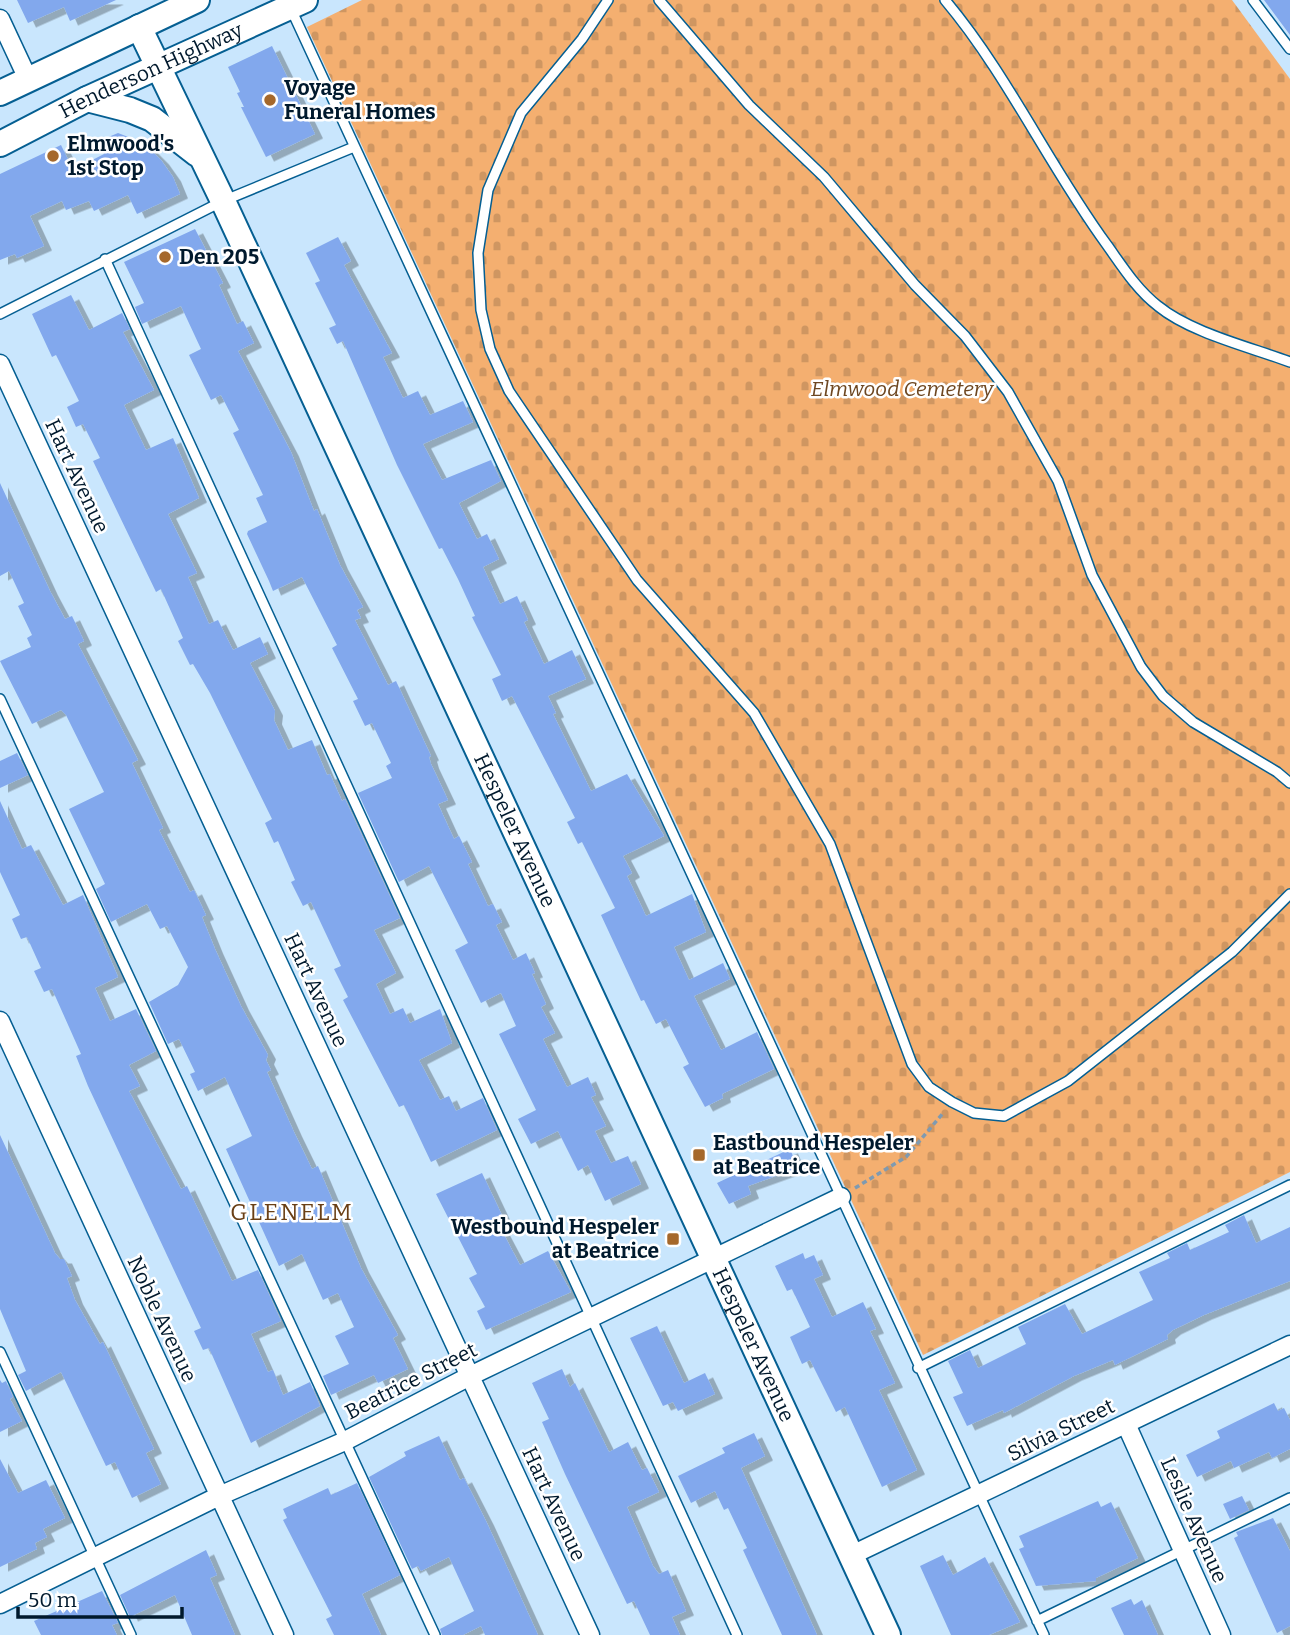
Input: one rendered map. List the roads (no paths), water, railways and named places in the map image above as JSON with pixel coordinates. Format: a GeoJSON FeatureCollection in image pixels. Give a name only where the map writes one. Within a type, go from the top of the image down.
{"type":"FeatureCollection","features":[{"type":"Feature","properties":{"kind":"main road"},"geometry":{"type":"LineString","coordinates":[[0,93],[197,0]]}},
{"type":"Feature","properties":{"kind":"main road","name":"Henderson Highway"},"geometry":{"type":"LineString","coordinates":[[0,144],[87,99],[298,4]]}},
{"type":"Feature","properties":{"kind":"main road","name":"Hespeler Avenue"},"geometry":{"type":"LineString","coordinates":[[139,27],[223,201],[888,1635]]}},
{"type":"Feature","properties":{"kind":"main road"},"geometry":{"type":"LineString","coordinates":[[87,99],[130,110],[152,119],[203,159]]}},
{"type":"Feature","properties":{"kind":"street"},"geometry":{"type":"LineString","coordinates":[[0,19],[28,79]]}},
{"type":"Feature","properties":{"kind":"street","name":"Hart Avenue"},"geometry":{"type":"LineString","coordinates":[[0,364],[590,1635]]}},
{"type":"Feature","properties":{"kind":"street","name":"Noble Avenue"},"geometry":{"type":"LineString","coordinates":[[0,1021],[284,1635]]}},
{"type":"Feature","properties":{"kind":"street","name":"Beatrice Street"},"geometry":{"type":"LineString","coordinates":[[0,1605],[219,1496],[345,1441],[470,1376],[841,1197]]}},
{"type":"Feature","properties":{"kind":"street","name":"Silvia Street"},"geometry":{"type":"LineString","coordinates":[[852,1555],[1290,1345]]}},
{"type":"Feature","properties":{"kind":"street","name":"Leslie Avenue"},"geometry":{"type":"LineString","coordinates":[[1126,1424],[1221,1635]]}},
{"type":"Feature","properties":{"kind":"lane"},"geometry":{"type":"LineString","coordinates":[[608,0],[582,39],[521,113],[488,190],[478,253],[481,310],[491,349],[509,391],[637,580],[754,713],[830,844],[912,1064],[929,1087],[974,1113],[1004,1116],[1068,1081],[1232,952],[1290,894]]}},
{"type":"Feature","properties":{"kind":"lane"},"geometry":{"type":"LineString","coordinates":[[659,0],[749,104],[824,177],[915,285],[965,336],[1008,392],[1058,481],[1092,575],[1141,667],[1163,696],[1193,722],[1277,772],[1290,783]]}},
{"type":"Feature","properties":{"kind":"lane"},"geometry":{"type":"LineString","coordinates":[[945,0],[976,37],[1091,223],[1135,284],[1158,306],[1182,321],[1290,362]]}},
{"type":"Feature","properties":{"kind":"lane"},"geometry":{"type":"LineString","coordinates":[[1253,0],[1290,50]]}},
{"type":"Feature","properties":{"kind":"lane"},"geometry":{"type":"LineString","coordinates":[[298,4],[354,147],[1044,1635]]}},
{"type":"Feature","properties":{"kind":"lane"},"geometry":{"type":"LineString","coordinates":[[0,314],[223,201],[354,147]]}},
{"type":"Feature","properties":{"kind":"lane"},"geometry":{"type":"LineString","coordinates":[[105,259],[737,1635]]}},
{"type":"Feature","properties":{"kind":"lane"},"geometry":{"type":"LineString","coordinates":[[0,699],[435,1635]]}},
{"type":"Feature","properties":{"kind":"lane"},"geometry":{"type":"LineString","coordinates":[[918,1368],[1290,1185]]}},
{"type":"Feature","properties":{"kind":"lane"},"geometry":{"type":"LineString","coordinates":[[0,1352],[131,1635]]}},
{"type":"Feature","properties":{"kind":"lane"},"geometry":{"type":"LineString","coordinates":[[1037,1621],[1290,1498]]}},
{"type":"Feature","properties":{"kind":"place","name":"Voyage Funeral Homes"},"geometry":{"type":"Point","coordinates":[270,100]}},
{"type":"Feature","properties":{"kind":"place","name":"Elmwood's 1st Stop"},"geometry":{"type":"Point","coordinates":[53,156]}},
{"type":"Feature","properties":{"kind":"place","name":"Den 205"},"geometry":{"type":"Point","coordinates":[165,257]}},
{"type":"Feature","properties":{"kind":"place","name":"Eastbound Hespeler at Beatrice"},"geometry":{"type":"Point","coordinates":[699,1155]}},
{"type":"Feature","properties":{"kind":"place","name":"Westbound Hespeler at Beatrice"},"geometry":{"type":"Point","coordinates":[673,1239]}},
{"type":"Feature","properties":{"kind":"district","name":"GLENELM"},"geometry":{"type":"Point","coordinates":[292,1212]}},
{"type":"Feature","properties":{"kind":"park label","name":"Elmwood Cemetery"},"geometry":{"type":"Point","coordinates":[902,389]}}]}
